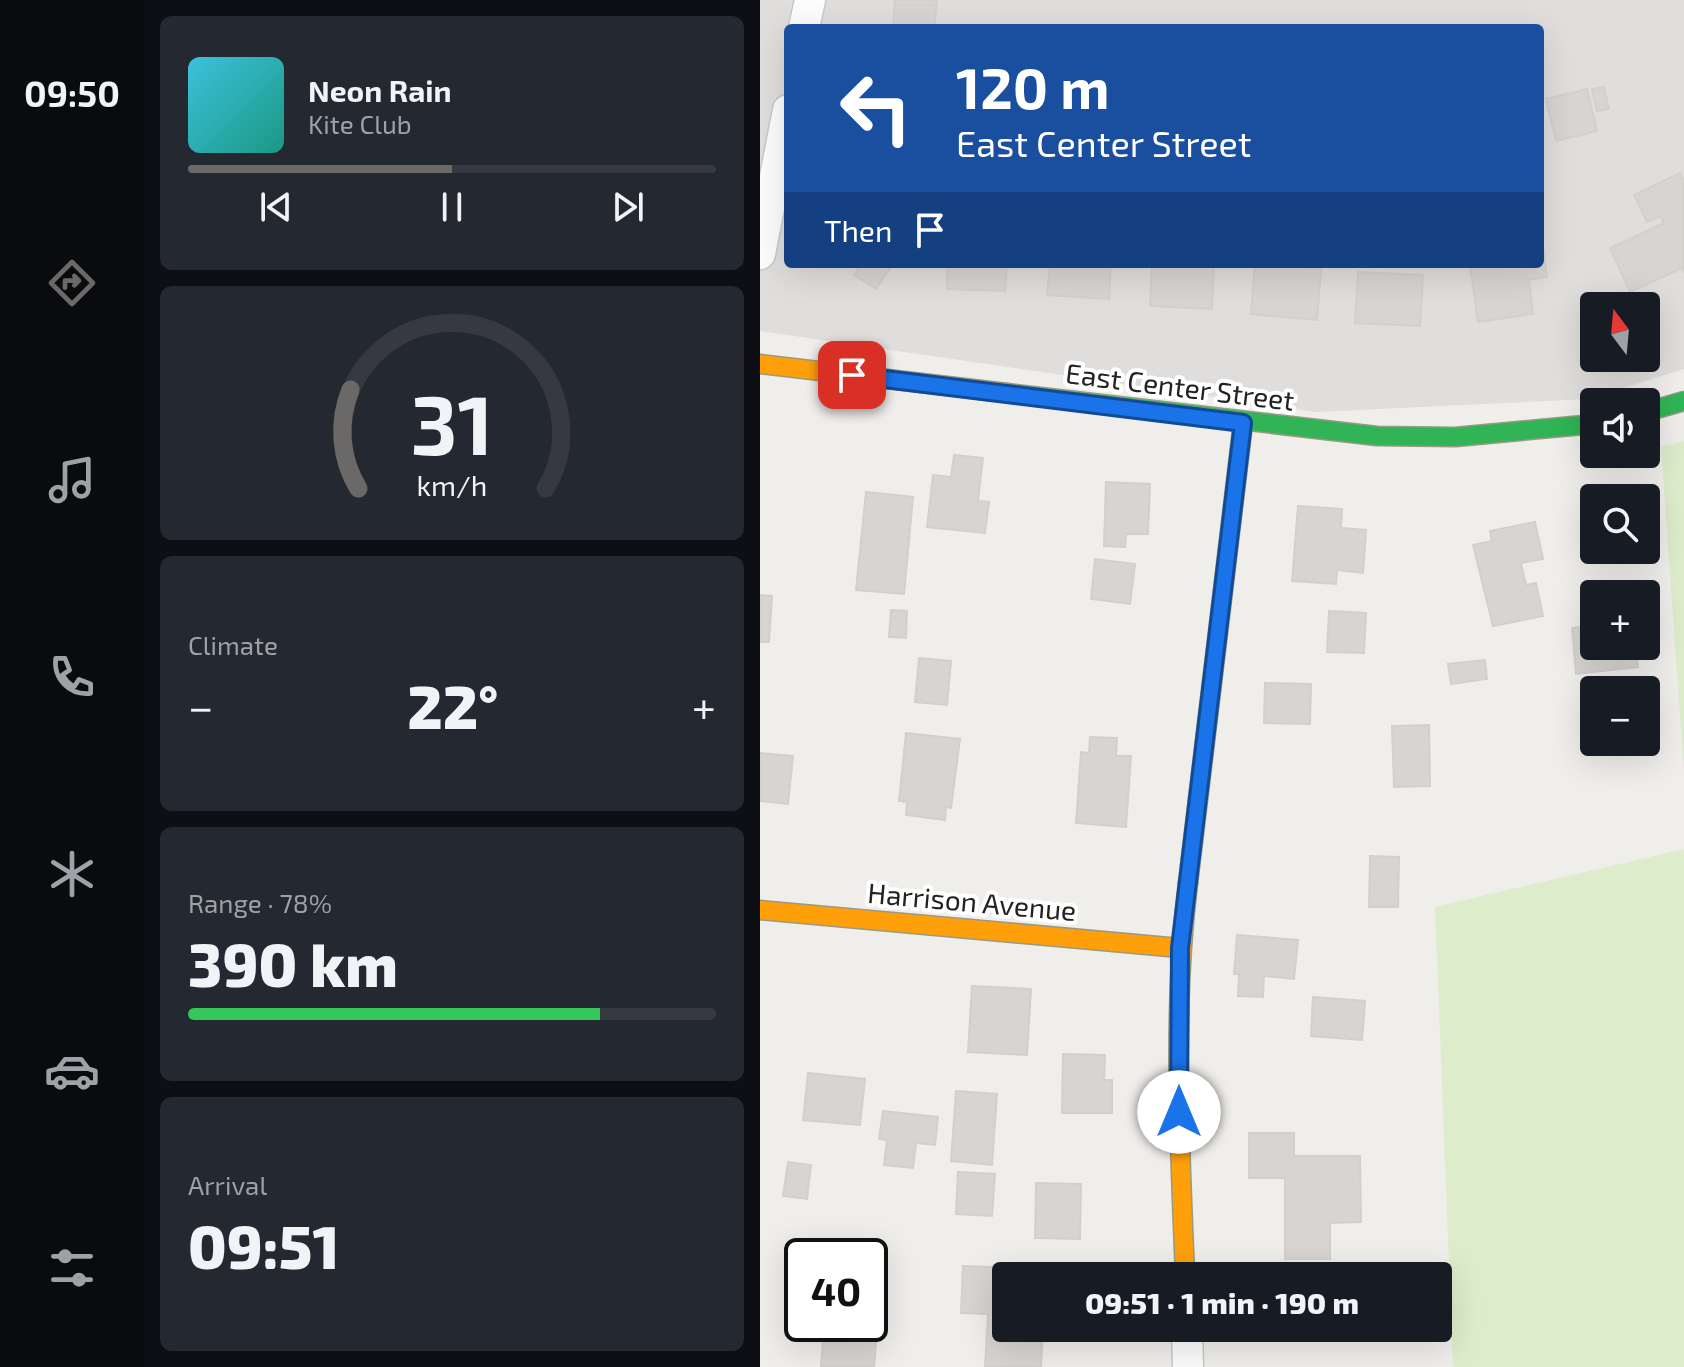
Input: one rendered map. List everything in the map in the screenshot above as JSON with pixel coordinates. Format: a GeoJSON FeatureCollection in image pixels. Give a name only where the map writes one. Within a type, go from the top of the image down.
{"type":"FeatureCollection","features":[{"type":"Feature","properties":{"kind":"street"},"geometry":{"type":"LineString","coordinates":[[805,24],[810,0]]}},
{"type":"Feature","properties":{"kind":"street"},"geometry":{"type":"LineString","coordinates":[[760,254],[784,131]]}},
{"type":"Feature","properties":{"kind":"street","name":"East Center Street"},"geometry":{"type":"LineString","coordinates":[[760,364],[1243,423],[1377,436],[1455,437],[1580,425]]}},
{"type":"Feature","properties":{"kind":"street"},"geometry":{"type":"LineString","coordinates":[[1660,408],[1684,401]]}},
{"type":"Feature","properties":{"kind":"street"},"geometry":{"type":"LineString","coordinates":[[1184,1262],[1179,1112],[1180,948],[1243,423]]}},
{"type":"Feature","properties":{"kind":"street","name":"Harrison Avenue"},"geometry":{"type":"LineString","coordinates":[[760,910],[1180,948]]}},
{"type":"Feature","properties":{"kind":"street"},"geometry":{"type":"LineString","coordinates":[[1187,1342],[1188,1367]]}},
{"type":"Feature","properties":{"kind":"shaded area"},"geometry":{"type":"Polygon","coordinates":[[[760,0],[1684,0],[1684,369],[1623,388],[1580,388],[1580,399],[1316,412],[760,331],[760,0]]]}},
{"type":"Feature","properties":{"kind":"green space"},"geometry":{"type":"Polygon","coordinates":[[[1684,441],[1684,772],[1661,447],[1684,441]]]}},
{"type":"Feature","properties":{"kind":"green space"},"geometry":{"type":"Polygon","coordinates":[[[1684,849],[1684,1367],[1453,1367],[1452,1262],[1449,1262],[1435,907],[1684,849]]]}},
{"type":"Feature","properties":{"kind":"building"},"geometry":{"type":"Polygon","coordinates":[[[895,0],[937,0],[934,24],[893,24],[895,0]]]}},
{"type":"Feature","properties":{"kind":"building"},"geometry":{"type":"Polygon","coordinates":[[[1604,87],[1609,109],[1597,111],[1592,89],[1604,87]]]}},
{"type":"Feature","properties":{"kind":"building"},"geometry":{"type":"Polygon","coordinates":[[[1587,89],[1597,131],[1556,141],[1546,99],[1587,89]]]}},
{"type":"Feature","properties":{"kind":"building"},"geometry":{"type":"Polygon","coordinates":[[[1680,173],[1684,181],[1684,273],[1682,268],[1630,292],[1610,248],[1664,223],[1661,216],[1647,222],[1634,195],[1680,173]]]}},
{"type":"Feature","properties":{"kind":"building"},"geometry":{"type":"Polygon","coordinates":[[[1544,256],[1547,277],[1529,280],[1533,314],[1478,322],[1471,268],[1544,268],[1544,256]]]}},
{"type":"Feature","properties":{"kind":"building"},"geometry":{"type":"Polygon","coordinates":[[[890,268],[876,289],[854,275],[858,269],[890,268]]]}},
{"type":"Feature","properties":{"kind":"building"},"geometry":{"type":"Polygon","coordinates":[[[948,268],[1007,268],[1005,291],[947,289],[948,268]]]}},
{"type":"Feature","properties":{"kind":"building"},"geometry":{"type":"Polygon","coordinates":[[[1050,268],[1111,268],[1109,299],[1047,295],[1050,268]]]}},
{"type":"Feature","properties":{"kind":"building"},"geometry":{"type":"Polygon","coordinates":[[[1152,268],[1214,268],[1212,309],[1150,306],[1152,268]]]}},
{"type":"Feature","properties":{"kind":"building"},"geometry":{"type":"Polygon","coordinates":[[[1255,268],[1321,268],[1317,320],[1251,314],[1255,268]]]}},
{"type":"Feature","properties":{"kind":"building"},"geometry":{"type":"Polygon","coordinates":[[[1358,272],[1423,275],[1420,326],[1355,323],[1358,272]]]}},
{"type":"Feature","properties":{"kind":"building"},"geometry":{"type":"Polygon","coordinates":[[[954,455],[983,458],[978,501],[989,502],[985,533],[927,527],[933,475],[951,477],[954,455]]]}},
{"type":"Feature","properties":{"kind":"building"},"geometry":{"type":"Polygon","coordinates":[[[1106,482],[1150,484],[1148,534],[1126,534],[1125,547],[1104,546],[1106,482]]]}},
{"type":"Feature","properties":{"kind":"building"},"geometry":{"type":"Polygon","coordinates":[[[866,492],[913,497],[904,594],[856,590],[866,492]]]}},
{"type":"Feature","properties":{"kind":"building"},"geometry":{"type":"Polygon","coordinates":[[[1298,506],[1342,509],[1341,528],[1366,530],[1363,573],[1337,570],[1336,584],[1292,581],[1298,506]]]}},
{"type":"Feature","properties":{"kind":"building"},"geometry":{"type":"Polygon","coordinates":[[[1535,522],[1543,559],[1521,563],[1526,585],[1536,583],[1543,616],[1493,626],[1473,545],[1492,541],[1490,531],[1535,522]]]}},
{"type":"Feature","properties":{"kind":"building"},"geometry":{"type":"Polygon","coordinates":[[[1095,559],[1135,564],[1130,604],[1091,599],[1095,559]]]}},
{"type":"Feature","properties":{"kind":"building"},"geometry":{"type":"Polygon","coordinates":[[[760,595],[772,596],[769,642],[760,642],[760,595]]]}},
{"type":"Feature","properties":{"kind":"building"},"geometry":{"type":"Polygon","coordinates":[[[891,610],[907,611],[906,638],[889,637],[891,610]]]}},
{"type":"Feature","properties":{"kind":"building"},"geometry":{"type":"Polygon","coordinates":[[[1329,611],[1366,613],[1364,653],[1327,652],[1329,611]]]}},
{"type":"Feature","properties":{"kind":"building"},"geometry":{"type":"Polygon","coordinates":[[[1580,627],[1580,660],[1637,660],[1638,667],[1576,674],[1572,628],[1580,627]]]}},
{"type":"Feature","properties":{"kind":"building"},"geometry":{"type":"Polygon","coordinates":[[[919,658],[951,661],[947,705],[915,702],[919,658]]]}},
{"type":"Feature","properties":{"kind":"building"},"geometry":{"type":"Polygon","coordinates":[[[1485,660],[1487,679],[1451,684],[1448,664],[1485,660]]]}},
{"type":"Feature","properties":{"kind":"building"},"geometry":{"type":"Polygon","coordinates":[[[1265,683],[1311,684],[1310,724],[1264,723],[1265,683]]]}},
{"type":"Feature","properties":{"kind":"building"},"geometry":{"type":"Polygon","coordinates":[[[1429,725],[1430,786],[1394,787],[1392,726],[1429,725]]]}},
{"type":"Feature","properties":{"kind":"building"},"geometry":{"type":"Polygon","coordinates":[[[906,733],[960,739],[951,808],[946,807],[945,820],[906,815],[907,802],[899,801],[906,733]]]}},
{"type":"Feature","properties":{"kind":"building"},"geometry":{"type":"Polygon","coordinates":[[[1090,737],[1117,738],[1116,756],[1131,756],[1126,827],[1076,823],[1081,752],[1089,753],[1090,737]]]}},
{"type":"Feature","properties":{"kind":"building"},"geometry":{"type":"Polygon","coordinates":[[[760,753],[793,756],[788,804],[760,801],[760,753]]]}},
{"type":"Feature","properties":{"kind":"building"},"geometry":{"type":"Polygon","coordinates":[[[1370,856],[1399,857],[1398,907],[1369,907],[1370,856]]]}},
{"type":"Feature","properties":{"kind":"building"},"geometry":{"type":"Polygon","coordinates":[[[1237,935],[1298,940],[1294,979],[1264,976],[1263,997],[1238,996],[1239,974],[1234,974],[1237,935]]]}},
{"type":"Feature","properties":{"kind":"building"},"geometry":{"type":"Polygon","coordinates":[[[972,986],[1031,989],[1027,1055],[968,1052],[972,986]]]}},
{"type":"Feature","properties":{"kind":"building"},"geometry":{"type":"Polygon","coordinates":[[[1313,997],[1365,1001],[1362,1040],[1311,1036],[1313,997]]]}},
{"type":"Feature","properties":{"kind":"building"},"geometry":{"type":"Polygon","coordinates":[[[1063,1054],[1105,1055],[1104,1080],[1112,1080],[1112,1113],[1062,1113],[1063,1054]]]}},
{"type":"Feature","properties":{"kind":"building"},"geometry":{"type":"Polygon","coordinates":[[[808,1073],[865,1079],[860,1125],[803,1120],[808,1073]]]}},
{"type":"Feature","properties":{"kind":"building"},"geometry":{"type":"Polygon","coordinates":[[[956,1091],[997,1094],[992,1165],[951,1161],[956,1091]]]}},
{"type":"Feature","properties":{"kind":"building"},"geometry":{"type":"Polygon","coordinates":[[[883,1111],[938,1117],[935,1145],[916,1143],[913,1168],[884,1165],[887,1140],[879,1139],[883,1111]]]}},
{"type":"Feature","properties":{"kind":"building"},"geometry":{"type":"Polygon","coordinates":[[[1249,1133],[1294,1133],[1294,1156],[1360,1156],[1361,1222],[1330,1223],[1330,1259],[1285,1259],[1285,1178],[1249,1178],[1249,1133]]]}},
{"type":"Feature","properties":{"kind":"building"},"geometry":{"type":"Polygon","coordinates":[[[788,1162],[811,1165],[807,1199],[783,1196],[788,1162]]]}},
{"type":"Feature","properties":{"kind":"building"},"geometry":{"type":"Polygon","coordinates":[[[958,1172],[995,1174],[992,1216],[956,1214],[958,1172]]]}},
{"type":"Feature","properties":{"kind":"building"},"geometry":{"type":"Polygon","coordinates":[[[1036,1183],[1081,1184],[1080,1239],[1035,1238],[1036,1183]]]}},
{"type":"Feature","properties":{"kind":"building"},"geometry":{"type":"Polygon","coordinates":[[[963,1266],[992,1267],[992,1342],[1042,1342],[1041,1367],[985,1367],[988,1314],[961,1313],[963,1266]]]}},
{"type":"Feature","properties":{"kind":"building"},"geometry":{"type":"Polygon","coordinates":[[[823,1342],[876,1342],[874,1367],[821,1366],[823,1342]]]}},
{"type":"Feature","properties":{"kind":"traffic: fast"},"geometry":{"type":"LineString","coordinates":[[1007,393],[1377,436],[1455,437],[1580,425]]}},
{"type":"Feature","properties":{"kind":"traffic: fast"},"geometry":{"type":"LineString","coordinates":[[1660,408],[1684,401]]}},
{"type":"Feature","properties":{"kind":"traffic: fast"},"geometry":{"type":"LineString","coordinates":[[1188,883],[1243,423]]}},
{"type":"Feature","properties":{"kind":"traffic: slow"},"geometry":{"type":"LineString","coordinates":[[760,364],[1007,393]]}},
{"type":"Feature","properties":{"kind":"traffic: slow"},"geometry":{"type":"LineString","coordinates":[[1185,1262],[1179,1030],[1188,883]]}},
{"type":"Feature","properties":{"kind":"traffic: slow"},"geometry":{"type":"LineString","coordinates":[[760,910],[1180,948]]}},
{"type":"Feature","properties":{"kind":"route"},"geometry":{"type":"LineString","coordinates":[[852,375],[1243,423],[1180,948],[1179,1112]]}}]}
